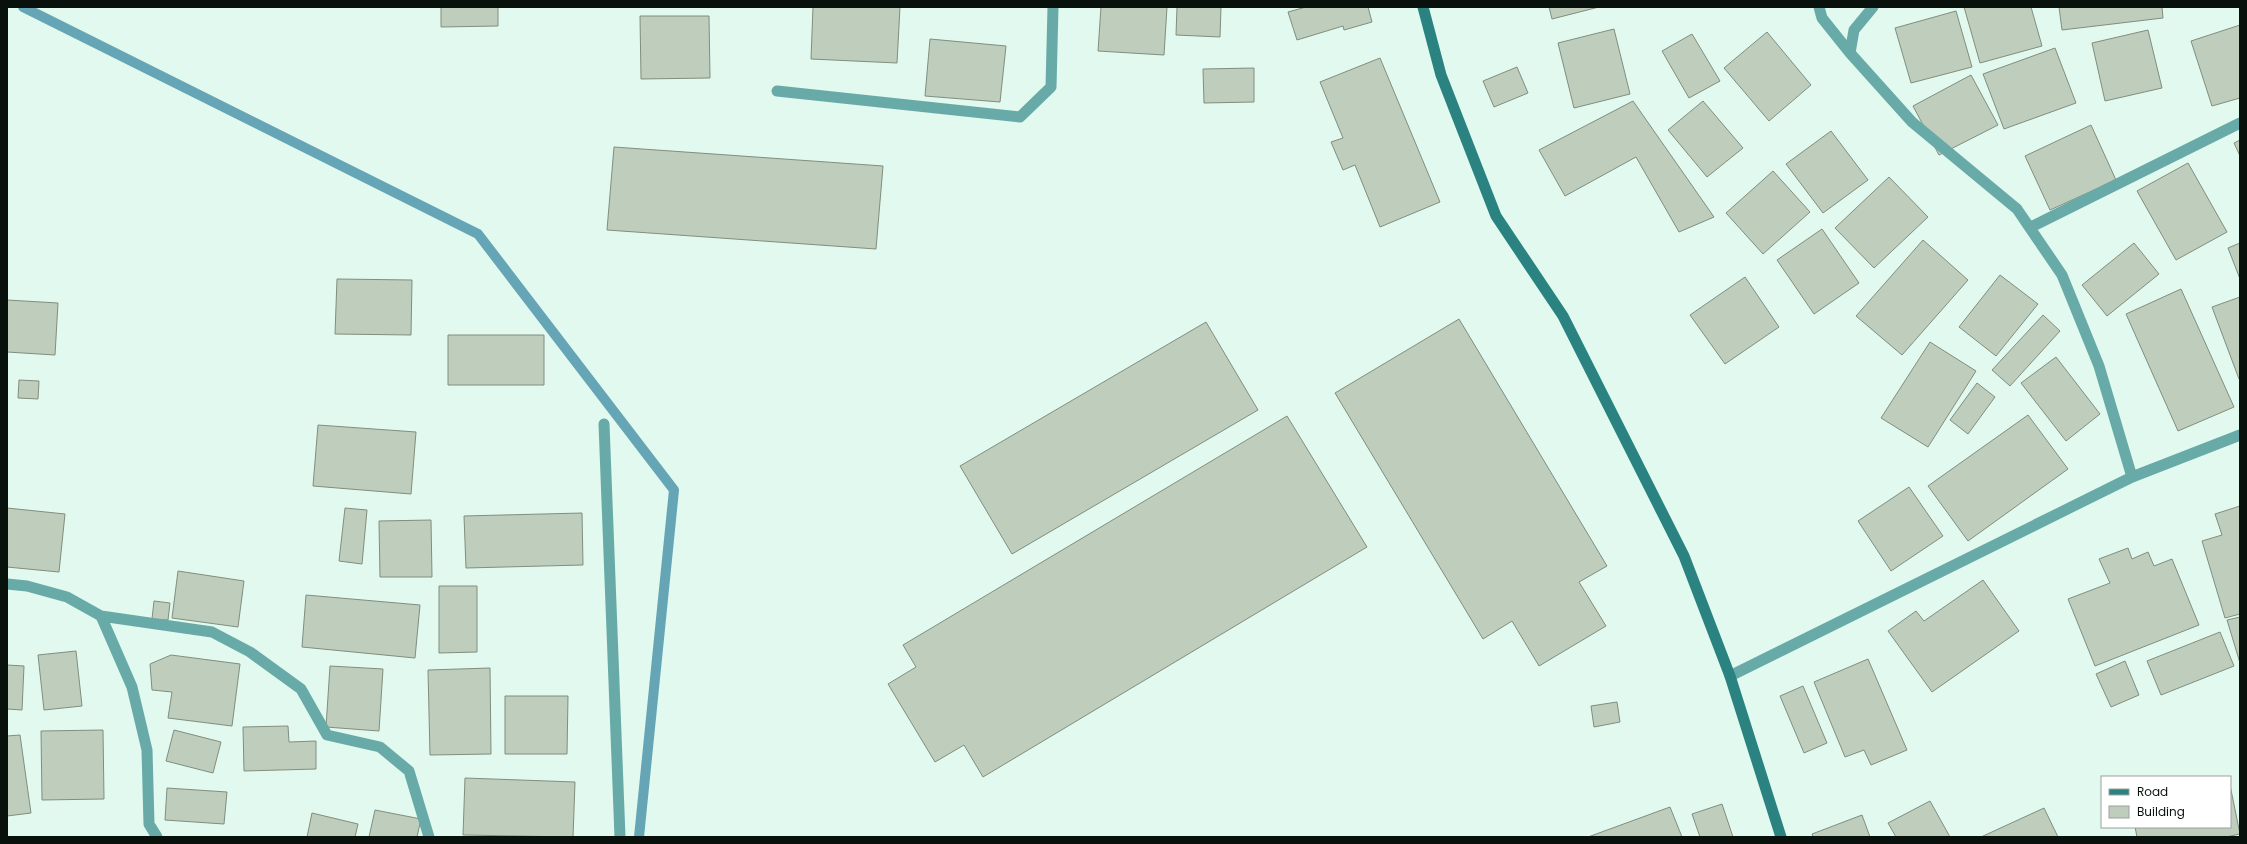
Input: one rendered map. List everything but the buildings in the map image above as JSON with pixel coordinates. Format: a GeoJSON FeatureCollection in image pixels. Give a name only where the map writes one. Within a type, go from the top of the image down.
{"type":"FeatureCollection","features":[{"type":"Feature","properties":{"kind":"main road"},"geometry":{"type":"LineString","coordinates":[[1423,7],[1441,75],[1496,216],[1563,316],[1684,556],[1730,676],[1781,837]]}},
{"type":"Feature","properties":{"kind":"street"},"geometry":{"type":"LineString","coordinates":[[777,91],[1020,117],[1051,87],[1053,7]]}},
{"type":"Feature","properties":{"kind":"street"},"geometry":{"type":"LineString","coordinates":[[1819,7],[1822,18],[1850,53],[1912,122],[2017,209],[2031,226],[2062,275],[2099,366],[2132,477]]}},
{"type":"Feature","properties":{"kind":"street"},"geometry":{"type":"LineString","coordinates":[[1850,53],[1854,30],[1873,7]]}},
{"type":"Feature","properties":{"kind":"street"},"geometry":{"type":"LineString","coordinates":[[2031,226],[2240,123]]}},
{"type":"Feature","properties":{"kind":"street"},"geometry":{"type":"LineString","coordinates":[[604,424],[620,837]]}},
{"type":"Feature","properties":{"kind":"street"},"geometry":{"type":"LineString","coordinates":[[1730,676],[2132,477],[2240,435]]}},
{"type":"Feature","properties":{"kind":"street"},"geometry":{"type":"LineString","coordinates":[[7,584],[27,586],[67,597],[101,616],[212,632],[250,652],[301,689],[327,735],[380,747],[409,771],[429,837]]}},
{"type":"Feature","properties":{"kind":"street"},"geometry":{"type":"LineString","coordinates":[[101,616],[132,687],[147,750],[149,824],[157,837]]}},
{"type":"Feature","properties":{"kind":"waterway"},"geometry":{"type":"LineString","coordinates":[[23,7],[478,234],[674,490],[639,837]]}}]}
